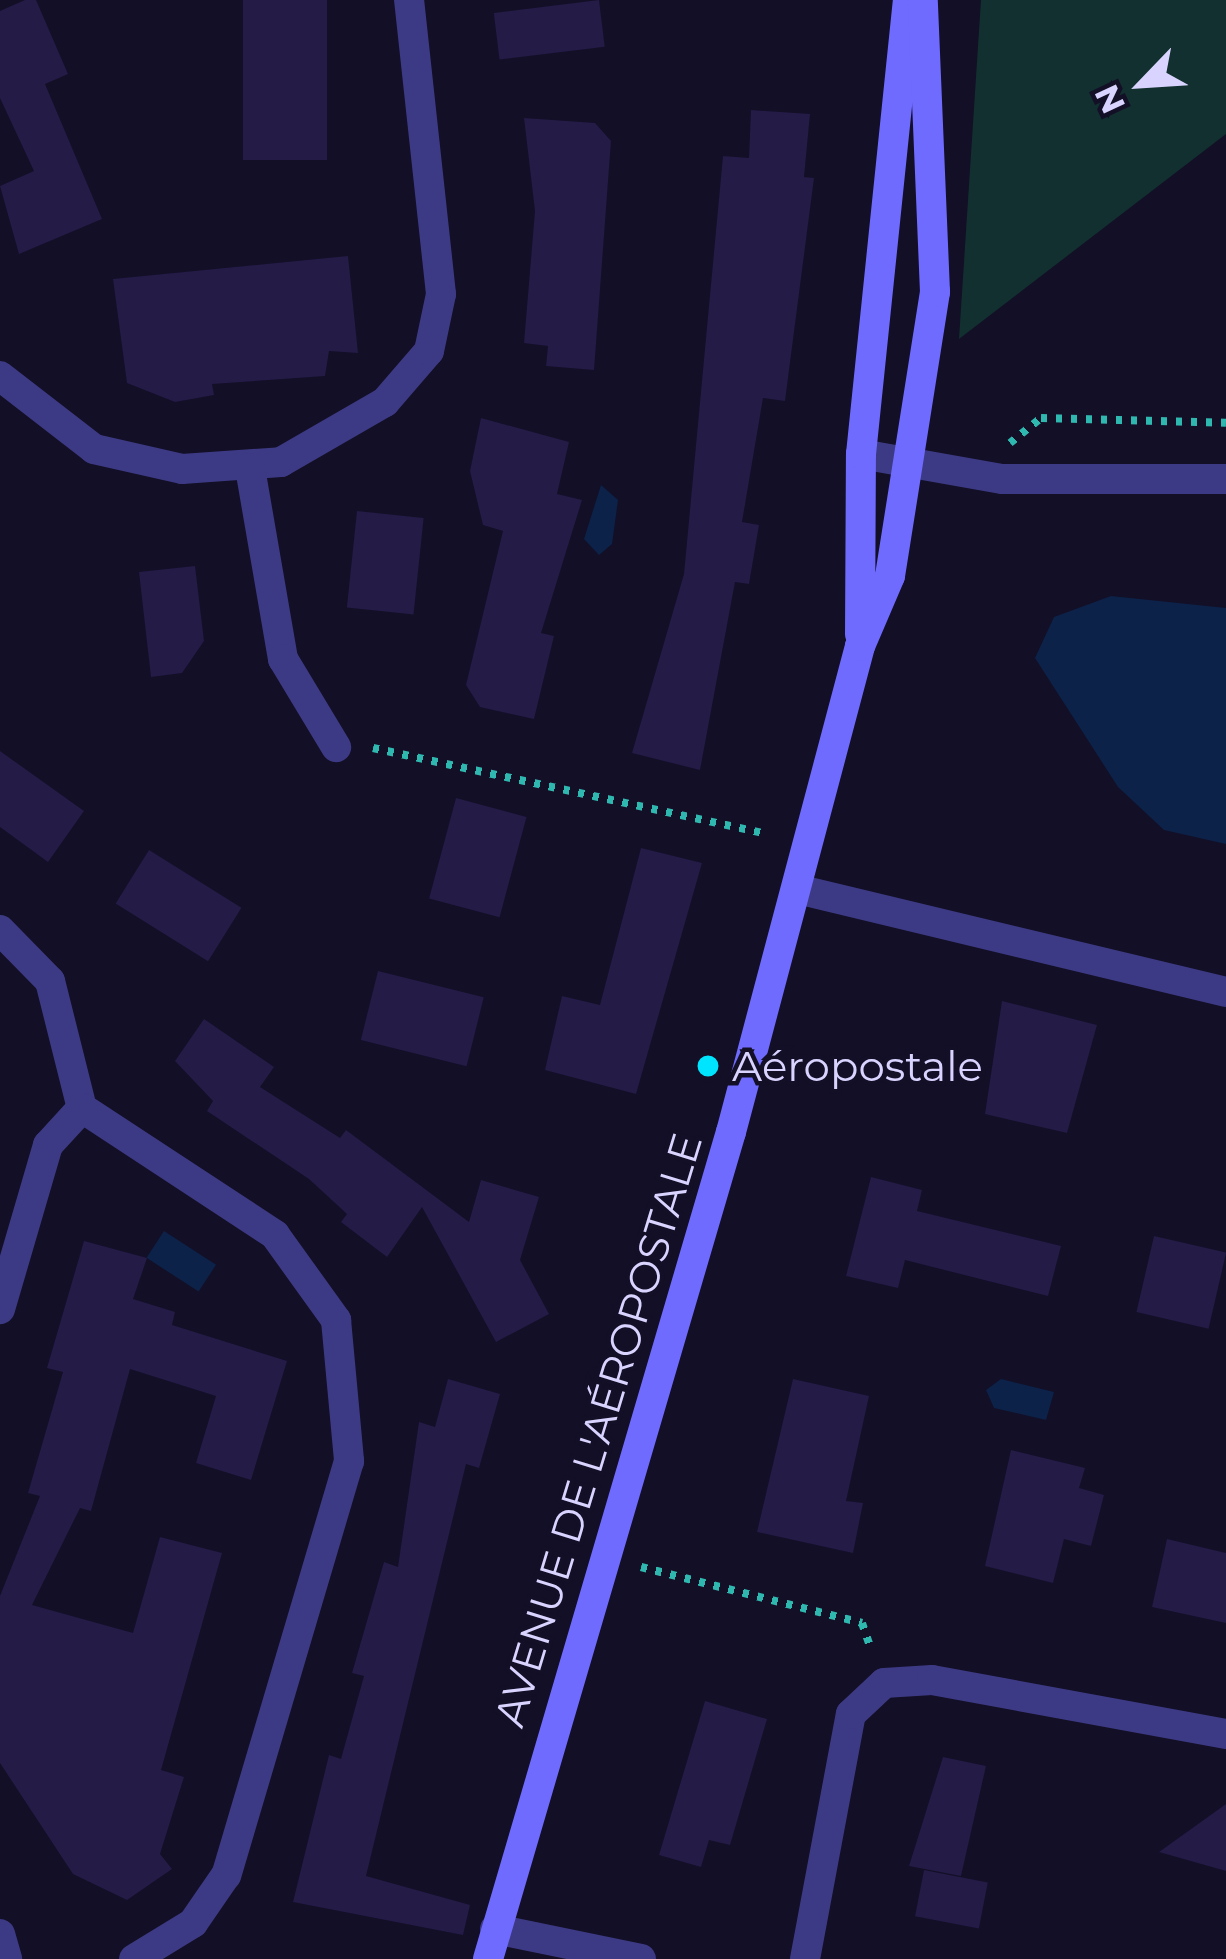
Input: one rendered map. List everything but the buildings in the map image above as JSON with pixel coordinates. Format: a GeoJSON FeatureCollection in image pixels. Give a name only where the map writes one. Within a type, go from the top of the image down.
{"type":"FeatureCollection","features":[{"type":"Feature","properties":{"kind":"street"},"geometry":{"type":"LineString","coordinates":[[0,376],[94,449],[157,466],[250,467],[346,430],[429,351],[441,294],[409,0]]}},
{"type":"Feature","properties":{"kind":"street","name":"AVENUE DE L'AÉROPOSTALE"},"geometry":{"type":"LineString","coordinates":[[860,646],[861,454],[908,0]]}},
{"type":"Feature","properties":{"kind":"street","name":"AVENUE DE L'AÉROPOSTALE"},"geometry":{"type":"LineString","coordinates":[[491,1944],[810,844],[860,646],[890,576],[912,463],[938,221],[922,0]]}},
{"type":"Feature","properties":{"kind":"street"},"geometry":{"type":"LineString","coordinates":[[861,454],[1002,479],[1226,479]]}},
{"type":"Feature","properties":{"kind":"street"},"geometry":{"type":"LineString","coordinates":[[250,467],[283,659],[336,747]]}},
{"type":"Feature","properties":{"kind":"street"},"geometry":{"type":"LineString","coordinates":[[797,889],[1226,992]]}},
{"type":"Feature","properties":{"kind":"street"},"geometry":{"type":"LineString","coordinates":[[0,930],[50,981],[82,1108],[275,1235],[336,1320],[349,1461],[226,1875],[193,1923],[134,1959]]}},
{"type":"Feature","properties":{"kind":"street"},"geometry":{"type":"LineString","coordinates":[[0,1309],[48,1145],[82,1108]]}},
{"type":"Feature","properties":{"kind":"street"},"geometry":{"type":"LineString","coordinates":[[805,1959],[851,1714],[884,1683],[932,1680],[1226,1734]]}},
{"type":"Feature","properties":{"kind":"street"},"geometry":{"type":"LineString","coordinates":[[0,1934],[7,1959]]}},
{"type":"Feature","properties":{"kind":"street"},"geometry":{"type":"LineString","coordinates":[[491,1944],[641,1959]]}},
{"type":"Feature","properties":{"kind":"path"},"geometry":{"type":"LineString","coordinates":[[1002,479],[1013,430],[1041,418],[1226,423]]}},
{"type":"Feature","properties":{"kind":"path"},"geometry":{"type":"LineString","coordinates":[[336,747],[416,749],[810,844]]}},
{"type":"Feature","properties":{"kind":"path"},"geometry":{"type":"LineString","coordinates":[[626,1564],[862,1623],[884,1683]]}},
{"type":"Feature","properties":{"kind":"green space"},"geometry":{"type":"Polygon","coordinates":[[[981,0],[1226,0],[1226,134],[959,339],[981,0]]]}},
{"type":"Feature","properties":{"kind":"water"},"geometry":{"type":"Polygon","coordinates":[[[601,485],[618,500],[612,544],[599,555],[584,539],[601,485]]]}},
{"type":"Feature","properties":{"kind":"water"},"geometry":{"type":"Polygon","coordinates":[[[1111,596],[1226,608],[1226,844],[1164,830],[1118,787],[1035,658],[1054,617],[1111,596]]]}},
{"type":"Feature","properties":{"kind":"water"},"geometry":{"type":"Polygon","coordinates":[[[164,1231],[216,1265],[199,1292],[147,1258],[164,1231]]]}},
{"type":"Feature","properties":{"kind":"water"},"geometry":{"type":"Polygon","coordinates":[[[1001,1379],[1054,1392],[1046,1420],[994,1408],[986,1390],[1001,1379]]]}},
{"type":"Feature","properties":{"kind":"place","name":"Aéropostale"},"geometry":{"type":"Point","coordinates":[708,1066]}}]}
